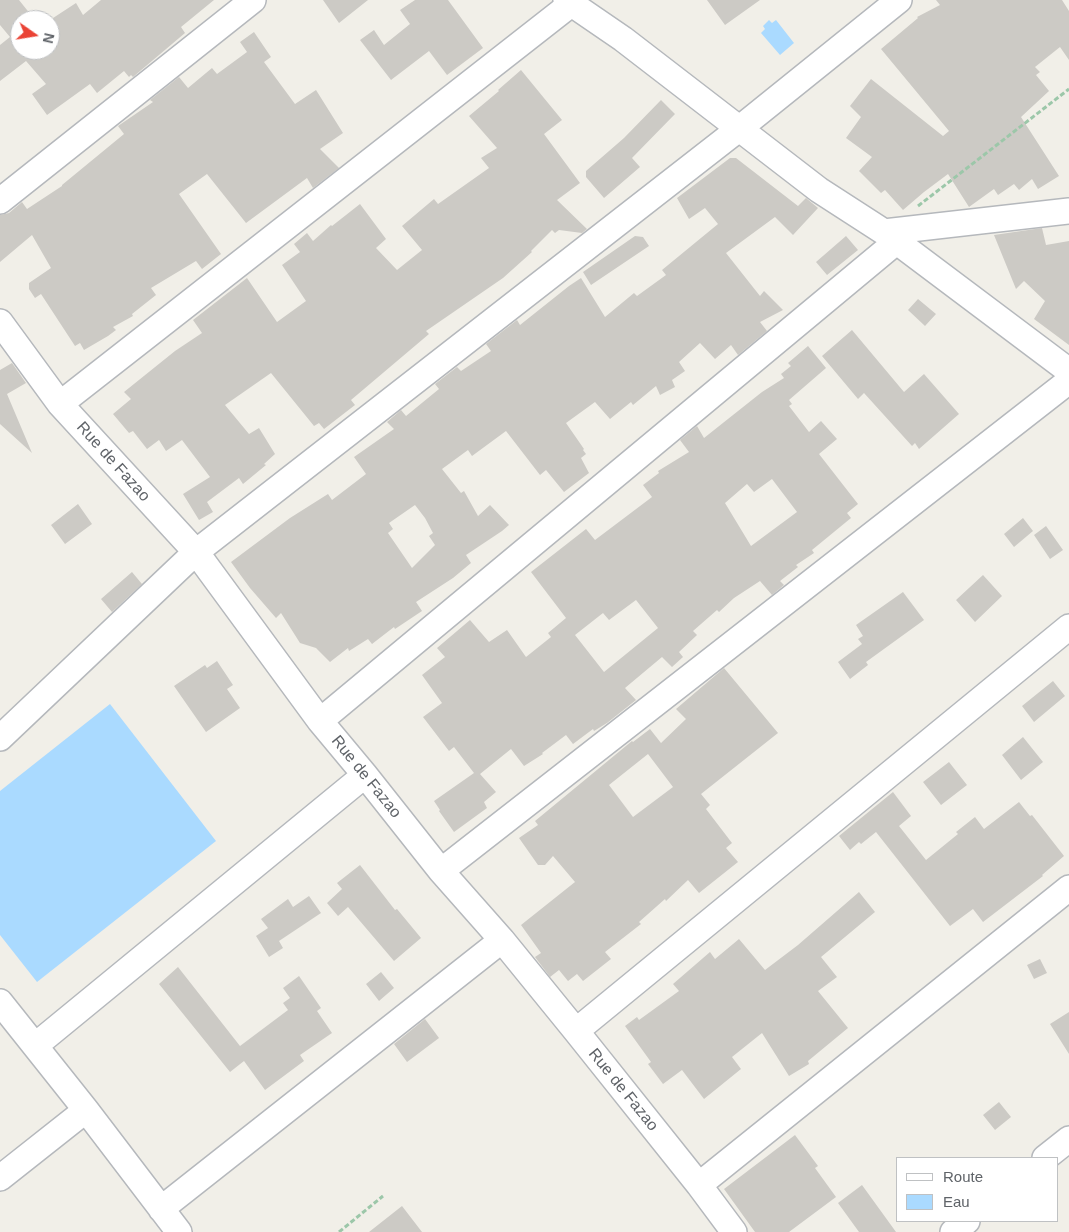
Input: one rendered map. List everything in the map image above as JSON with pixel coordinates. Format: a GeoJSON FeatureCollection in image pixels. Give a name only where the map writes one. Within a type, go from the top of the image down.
{"type":"FeatureCollection","features":[{"type":"Feature","properties":{"kind":"street"},"geometry":{"type":"LineString","coordinates":[[0,201],[253,0]]}},
{"type":"Feature","properties":{"kind":"street"},"geometry":{"type":"LineString","coordinates":[[0,738],[196,552],[740,128],[899,0]]}},
{"type":"Feature","properties":{"kind":"street"},"geometry":{"type":"LineString","coordinates":[[60,404],[569,2],[623,39],[819,190],[890,237],[1069,371]]}},
{"type":"Feature","properties":{"kind":"street"},"geometry":{"type":"LineString","coordinates":[[320,721],[890,237],[1069,211]]}},
{"type":"Feature","properties":{"kind":"street","name":"Rue de Fazao"},"geometry":{"type":"LineString","coordinates":[[0,322],[60,404],[196,552],[320,721],[441,871],[502,940],[576,1031],[699,1185],[734,1232]]}},
{"type":"Feature","properties":{"kind":"street"},"geometry":{"type":"LineString","coordinates":[[441,871],[1069,380]]}},
{"type":"Feature","properties":{"kind":"street"},"geometry":{"type":"LineString","coordinates":[[576,1031],[1069,627]]}},
{"type":"Feature","properties":{"kind":"street"},"geometry":{"type":"LineString","coordinates":[[36,1045],[365,775]]}},
{"type":"Feature","properties":{"kind":"street"},"geometry":{"type":"LineString","coordinates":[[699,1185],[1069,888]]}},
{"type":"Feature","properties":{"kind":"street"},"geometry":{"type":"LineString","coordinates":[[161,1209],[502,940]]}},
{"type":"Feature","properties":{"kind":"street"},"geometry":{"type":"LineString","coordinates":[[0,1002],[36,1045],[179,1232]]}},
{"type":"Feature","properties":{"kind":"street"},"geometry":{"type":"LineString","coordinates":[[0,1178],[86,1110]]}},
{"type":"Feature","properties":{"kind":"street"},"geometry":{"type":"LineString","coordinates":[[1046,1157],[1069,1139]]}},
{"type":"Feature","properties":{"kind":"street"},"geometry":{"type":"LineString","coordinates":[[953,1232],[966,1222]]}},
{"type":"Feature","properties":{"kind":"path"},"geometry":{"type":"LineString","coordinates":[[914,208],[1069,89]]}},
{"type":"Feature","properties":{"kind":"path"},"geometry":{"type":"LineString","coordinates":[[339,1232],[383,1196]]}},
{"type":"Feature","properties":{"kind":"water"},"geometry":{"type":"Polygon","coordinates":[[[769,20],[772,23],[776,20],[794,43],[780,55],[761,33],[765,29],[763,26],[769,20]]]}},
{"type":"Feature","properties":{"kind":"water"},"geometry":{"type":"Polygon","coordinates":[[[110,704],[216,841],[37,982],[0,935],[0,791],[110,704]]]}},
{"type":"Feature","properties":{"kind":"building"},"geometry":{"type":"Polygon","coordinates":[[[0,0],[19,0],[27,10],[10,10],[10,37],[0,25],[0,0]]]}},
{"type":"Feature","properties":{"kind":"building"},"geometry":{"type":"Polygon","coordinates":[[[101,0],[214,0],[181,27],[185,33],[133,77],[131,75],[129,77],[124,71],[97,93],[90,84],[47,115],[32,94],[46,84],[26,61],[0,81],[0,45],[10,37],[10,60],[60,60],[60,13],[76,3],[83,15],[101,0]]]}},
{"type":"Feature","properties":{"kind":"building"},"geometry":{"type":"Polygon","coordinates":[[[323,0],[368,0],[339,23],[323,0]]]}},
{"type":"Feature","properties":{"kind":"building"},"geometry":{"type":"Polygon","coordinates":[[[415,0],[448,0],[483,48],[447,75],[429,51],[391,80],[360,40],[374,30],[384,45],[410,24],[400,10],[415,0]]]}},
{"type":"Feature","properties":{"kind":"building"},"geometry":{"type":"Polygon","coordinates":[[[707,0],[760,0],[725,25],[707,0]]]}},
{"type":"Feature","properties":{"kind":"building"},"geometry":{"type":"Polygon","coordinates":[[[936,0],[1062,0],[1069,11],[1069,60],[1060,47],[1035,67],[1040,72],[1036,75],[1049,91],[1021,117],[1059,176],[1038,189],[1032,179],[1019,190],[1014,184],[998,195],[994,189],[969,207],[948,174],[903,210],[885,190],[881,193],[859,171],[872,157],[846,138],[861,117],[850,106],[871,79],[943,136],[949,131],[881,49],[917,17],[940,5],[936,0]]]}},
{"type":"Feature","properties":{"kind":"building"},"geometry":{"type":"Polygon","coordinates":[[[254,32],[271,57],[264,62],[295,104],[316,90],[343,133],[320,149],[339,168],[313,188],[307,178],[246,223],[207,174],[179,194],[221,254],[202,269],[196,261],[151,288],[156,295],[132,314],[133,316],[113,327],[116,330],[108,336],[84,350],[80,343],[75,346],[41,294],[35,298],[29,289],[29,283],[51,268],[32,235],[0,262],[0,215],[9,213],[22,202],[27,209],[62,186],[124,134],[118,126],[153,102],[150,100],[179,77],[188,88],[212,68],[217,74],[247,52],[240,42],[254,32]]]}},
{"type":"Feature","properties":{"kind":"building"},"geometry":{"type":"Polygon","coordinates":[[[521,70],[562,120],[544,134],[580,183],[557,200],[587,229],[582,233],[559,230],[555,233],[552,230],[532,252],[503,278],[426,331],[429,334],[351,400],[355,405],[324,429],[319,423],[314,426],[271,373],[225,405],[249,434],[259,428],[275,454],[264,464],[266,465],[243,484],[239,478],[207,502],[213,512],[199,520],[183,494],[210,477],[182,440],[166,451],[159,440],[147,449],[133,431],[129,433],[113,414],[131,399],[124,392],[175,351],[202,333],[193,320],[247,278],[277,322],[306,301],[282,265],[300,252],[294,244],[307,233],[313,241],[360,204],[386,239],[376,248],[397,270],[422,250],[402,226],[434,199],[438,204],[489,168],[481,158],[497,148],[469,116],[521,70]]]}},
{"type":"Feature","properties":{"kind":"building"},"geometry":{"type":"Polygon","coordinates":[[[661,100],[675,114],[632,158],[640,167],[604,198],[586,177],[586,171],[624,138],[661,100]]]}},
{"type":"Feature","properties":{"kind":"building"},"geometry":{"type":"Polygon","coordinates":[[[730,158],[736,158],[798,206],[806,198],[818,208],[793,235],[775,217],[726,253],[760,296],[764,291],[783,310],[760,322],[767,331],[738,355],[731,345],[715,359],[700,343],[679,362],[685,371],[672,380],[675,387],[660,395],[656,386],[633,405],[631,402],[610,419],[595,402],[566,423],[584,449],[586,454],[581,458],[589,473],[564,492],[546,470],[540,475],[506,431],[472,456],[468,450],[442,469],[461,493],[464,491],[478,516],[490,505],[509,525],[466,555],[471,563],[453,578],[416,602],[422,611],[395,629],[394,627],[372,644],[368,639],[349,651],[348,648],[330,662],[316,648],[300,643],[281,613],[276,618],[231,562],[290,518],[328,494],[332,500],[366,474],[354,457],[394,429],[387,422],[401,410],[406,416],[439,389],[435,384],[457,367],[461,371],[491,351],[486,344],[517,320],[520,325],[581,278],[605,317],[634,293],[637,296],[666,275],[662,270],[718,224],[705,208],[689,219],[677,198],[730,158]],[[415,505],[389,523],[393,529],[388,533],[412,568],[435,545],[429,536],[433,533],[415,505]]]}},
{"type":"Feature","properties":{"kind":"building"},"geometry":{"type":"Polygon","coordinates":[[[1042,228],[1046,245],[1069,241],[1069,345],[1034,319],[1045,301],[1024,281],[1016,289],[994,235],[1042,228]]]}},
{"type":"Feature","properties":{"kind":"building"},"geometry":{"type":"Polygon","coordinates":[[[635,236],[643,237],[649,246],[591,285],[583,272],[635,236]]]}},
{"type":"Feature","properties":{"kind":"building"},"geometry":{"type":"Polygon","coordinates":[[[846,236],[858,250],[827,275],[816,262],[846,236]]]}},
{"type":"Feature","properties":{"kind":"building"},"geometry":{"type":"Polygon","coordinates":[[[918,299],[936,314],[925,326],[908,310],[918,299]]]}},
{"type":"Feature","properties":{"kind":"building"},"geometry":{"type":"Polygon","coordinates":[[[852,330],[904,392],[924,374],[959,414],[919,449],[915,443],[912,446],[864,393],[858,399],[822,356],[852,330]]]}},
{"type":"Feature","properties":{"kind":"building"},"geometry":{"type":"Polygon","coordinates":[[[808,346],[826,368],[789,400],[792,404],[789,406],[809,432],[821,421],[837,439],[819,454],[858,504],[847,513],[851,518],[812,550],[814,553],[796,565],[798,567],[780,581],[784,585],[772,595],[760,581],[734,598],[719,612],[717,610],[693,631],[697,635],[679,652],[683,657],[672,667],[662,657],[625,688],[636,700],[607,723],[594,731],[593,729],[573,744],[566,735],[543,754],[524,766],[511,749],[480,774],[496,792],[484,802],[487,808],[454,832],[434,801],[474,773],[454,747],[449,751],[423,717],[442,703],[422,675],[445,657],[437,648],[470,620],[489,642],[507,630],[526,657],[551,637],[548,633],[566,618],[531,572],[586,529],[595,540],[652,497],[643,485],[659,473],[658,471],[689,452],[680,440],[697,426],[704,438],[762,392],[784,378],[781,374],[791,366],[788,363],[808,346]],[[772,479],[754,492],[747,484],[725,503],[751,546],[797,512],[772,479]],[[636,600],[609,620],[603,613],[575,635],[604,672],[658,628],[636,600]]]}},
{"type":"Feature","properties":{"kind":"building"},"geometry":{"type":"Polygon","coordinates":[[[12,363],[26,383],[7,394],[32,453],[0,424],[0,370],[12,363]]]}},
{"type":"Feature","properties":{"kind":"building"},"geometry":{"type":"Polygon","coordinates":[[[78,504],[92,524],[65,544],[51,525],[78,504]]]}},
{"type":"Feature","properties":{"kind":"building"},"geometry":{"type":"Polygon","coordinates":[[[1023,518],[1033,531],[1014,547],[1004,534],[1023,518]]]}},
{"type":"Feature","properties":{"kind":"building"},"geometry":{"type":"Polygon","coordinates":[[[1046,526],[1063,550],[1050,559],[1034,535],[1046,526]]]}},
{"type":"Feature","properties":{"kind":"building"},"geometry":{"type":"Polygon","coordinates":[[[132,572],[142,584],[112,612],[101,599],[132,572]]]}},
{"type":"Feature","properties":{"kind":"building"},"geometry":{"type":"Polygon","coordinates":[[[983,575],[1002,596],[975,622],[956,600],[983,575]]]}},
{"type":"Feature","properties":{"kind":"building"},"geometry":{"type":"Polygon","coordinates":[[[903,592],[924,620],[866,662],[868,665],[850,679],[838,662],[862,644],[858,639],[863,636],[856,625],[903,592]]]}},
{"type":"Feature","properties":{"kind":"building"},"geometry":{"type":"Polygon","coordinates":[[[217,661],[233,685],[227,689],[240,708],[206,732],[174,686],[205,665],[207,668],[217,661]]]}},
{"type":"Feature","properties":{"kind":"building"},"geometry":{"type":"Polygon","coordinates":[[[724,668],[778,733],[701,794],[710,805],[706,809],[732,843],[726,848],[738,862],[699,893],[688,880],[666,901],[665,899],[639,922],[641,924],[605,952],[611,959],[583,981],[577,974],[568,981],[559,970],[550,977],[535,957],[541,953],[521,925],[575,882],[553,856],[545,865],[538,865],[519,838],[538,825],[535,821],[632,741],[650,729],[661,743],[686,719],[676,709],[724,668]],[[648,754],[609,785],[633,817],[673,787],[648,754]]]}},
{"type":"Feature","properties":{"kind":"building"},"geometry":{"type":"Polygon","coordinates":[[[1053,681],[1065,696],[1034,722],[1022,706],[1053,681]]]}},
{"type":"Feature","properties":{"kind":"building"},"geometry":{"type":"Polygon","coordinates":[[[1023,737],[1043,762],[1021,780],[1002,755],[1023,737]]]}},
{"type":"Feature","properties":{"kind":"building"},"geometry":{"type":"Polygon","coordinates":[[[949,762],[967,785],[941,805],[923,782],[949,762]]]}},
{"type":"Feature","properties":{"kind":"building"},"geometry":{"type":"Polygon","coordinates":[[[893,792],[911,816],[899,826],[926,860],[958,834],[956,832],[975,817],[984,829],[1019,802],[1030,816],[1032,815],[1064,856],[1043,876],[983,922],[973,909],[950,926],[876,832],[850,850],[839,836],[893,792]]]}},
{"type":"Feature","properties":{"kind":"building"},"geometry":{"type":"Polygon","coordinates":[[[360,865],[395,910],[397,909],[421,938],[394,961],[348,907],[338,916],[327,903],[342,889],[337,883],[360,865]]]}},
{"type":"Feature","properties":{"kind":"building"},"geometry":{"type":"Polygon","coordinates":[[[859,892],[875,912],[821,957],[837,977],[818,991],[848,1028],[808,1061],[809,1064],[789,1076],[762,1033],[732,1057],[741,1069],[704,1099],[682,1070],[663,1084],[648,1064],[651,1062],[625,1026],[637,1017],[639,1020],[679,991],[673,984],[710,952],[715,959],[739,939],[765,970],[798,945],[859,892]]]}},
{"type":"Feature","properties":{"kind":"building"},"geometry":{"type":"Polygon","coordinates":[[[309,896],[321,913],[279,941],[283,948],[269,957],[256,936],[268,928],[261,919],[288,899],[293,907],[309,896]]]}},
{"type":"Feature","properties":{"kind":"building"},"geometry":{"type":"Polygon","coordinates":[[[1040,959],[1047,973],[1034,979],[1027,965],[1040,959]]]}},
{"type":"Feature","properties":{"kind":"building"},"geometry":{"type":"Polygon","coordinates":[[[178,967],[240,1046],[288,1010],[283,1003],[290,998],[283,988],[299,976],[321,1008],[317,1011],[332,1033],[300,1055],[304,1061],[265,1090],[244,1061],[230,1072],[159,984],[178,967]]]}},
{"type":"Feature","properties":{"kind":"building"},"geometry":{"type":"Polygon","coordinates":[[[381,972],[394,988],[379,1001],[366,984],[381,972]]]}},
{"type":"Feature","properties":{"kind":"building"},"geometry":{"type":"Polygon","coordinates":[[[1069,1012],[1069,1054],[1050,1024],[1069,1012]]]}},
{"type":"Feature","properties":{"kind":"building"},"geometry":{"type":"Polygon","coordinates":[[[425,1019],[439,1038],[407,1062],[394,1044],[425,1019]]]}},
{"type":"Feature","properties":{"kind":"building"},"geometry":{"type":"Polygon","coordinates":[[[999,1102],[1011,1117],[995,1130],[983,1115],[999,1102]]]}},
{"type":"Feature","properties":{"kind":"building"},"geometry":{"type":"Polygon","coordinates":[[[795,1135],[818,1166],[815,1168],[836,1197],[789,1232],[755,1232],[724,1189],[795,1135]]]}},
{"type":"Feature","properties":{"kind":"building"},"geometry":{"type":"Polygon","coordinates":[[[862,1185],[896,1232],[859,1232],[838,1203],[862,1185]]]}},
{"type":"Feature","properties":{"kind":"building"},"geometry":{"type":"Polygon","coordinates":[[[402,1206],[422,1232],[369,1232],[402,1206]]]}}]}
